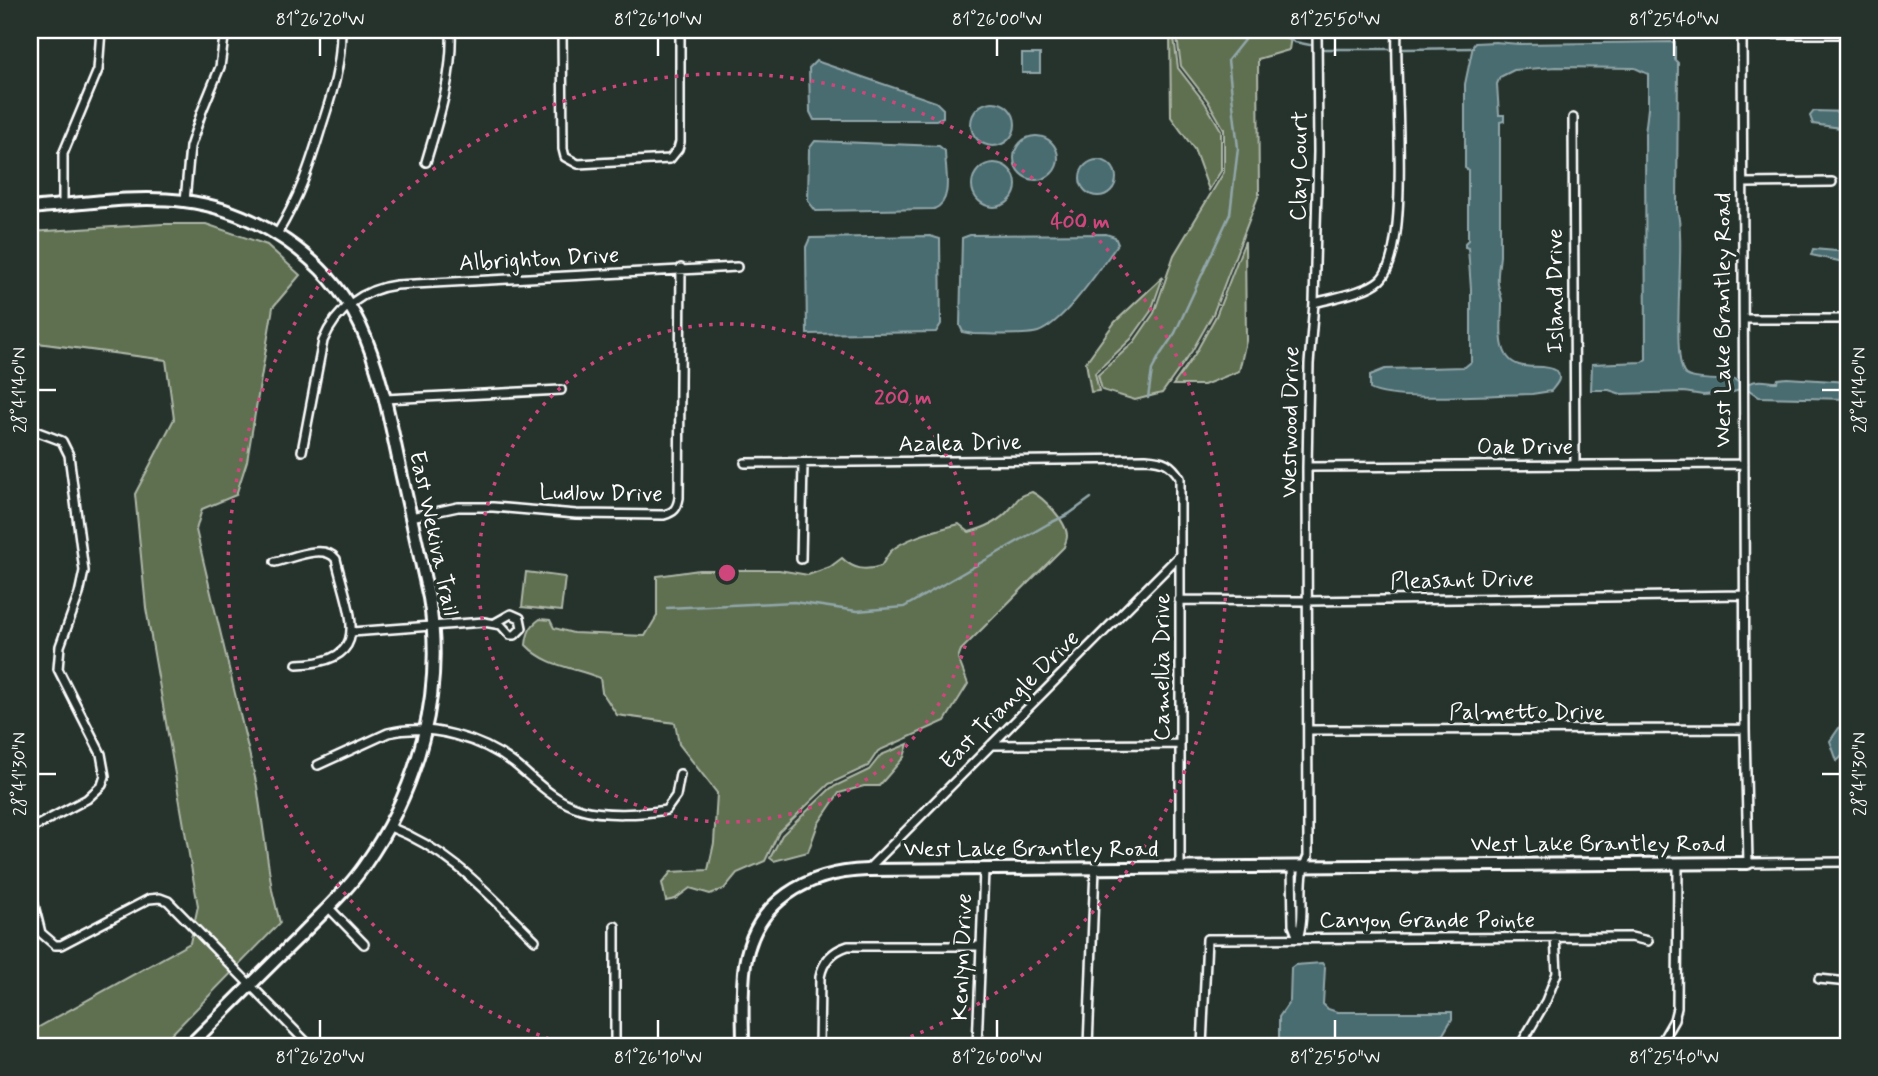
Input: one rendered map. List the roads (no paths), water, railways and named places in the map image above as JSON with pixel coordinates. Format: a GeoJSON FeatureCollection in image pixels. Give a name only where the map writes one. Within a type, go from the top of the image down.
{"type":"FeatureCollection","features":[{"type":"Feature","properties":{"kind":"street"},"geometry":{"type":"LineString","coordinates":[[63,205],[63,154],[98,71],[101,30]]}},
{"type":"Feature","properties":{"kind":"street"},"geometry":{"type":"LineString","coordinates":[[185,201],[194,132],[220,67],[225,30]]}},
{"type":"Feature","properties":{"kind":"street"},"geometry":{"type":"LineString","coordinates":[[277,234],[294,206],[306,178],[340,61],[341,30]]}},
{"type":"Feature","properties":{"kind":"street"},"geometry":{"type":"LineString","coordinates":[[426,162],[446,92],[451,30]]}},
{"type":"Feature","properties":{"kind":"street"},"geometry":{"type":"LineString","coordinates":[[562,30],[563,149],[565,157],[578,164],[670,159],[674,156],[680,142],[680,30]]}},
{"type":"Feature","properties":{"kind":"street","name":"Clay Court"},"geometry":{"type":"LineString","coordinates":[[1314,303],[1318,152],[1317,30]]}},
{"type":"Feature","properties":{"kind":"street"},"geometry":{"type":"LineString","coordinates":[[1314,303],[1371,287],[1389,268],[1395,239],[1398,183],[1397,30]]}},
{"type":"Feature","properties":{"kind":"street"},"geometry":{"type":"LineString","coordinates":[[1742,32],[1848,34]]}},
{"type":"Feature","properties":{"kind":"street","name":"West Lake Brantley Road"},"geometry":{"type":"LineString","coordinates":[[743,1046],[745,965],[752,940],[763,920],[780,899],[810,880],[832,873],[867,870],[1748,863],[1742,32]]}},
{"type":"Feature","properties":{"kind":"street","name":"Island Drive"},"geometry":{"type":"LineString","coordinates":[[1573,118],[1575,465]]}},
{"type":"Feature","properties":{"kind":"street"},"geometry":{"type":"LineString","coordinates":[[1743,183],[1832,182]]}},
{"type":"Feature","properties":{"kind":"street","name":"East Wekiva Trail"},"geometry":{"type":"LineString","coordinates":[[30,208],[160,200],[185,201],[233,213],[277,234],[313,262],[348,305],[368,344],[385,399],[433,626],[432,681],[425,730],[413,775],[390,827],[364,867],[328,907],[189,1046]]}},
{"type":"Feature","properties":{"kind":"street","name":"Albrighton Drive"},"geometry":{"type":"LineString","coordinates":[[348,305],[381,287],[681,268],[737,267]]}},
{"type":"Feature","properties":{"kind":"street","name":"Ludlow Drive"},"geometry":{"type":"LineString","coordinates":[[411,517],[458,507],[494,507],[607,516],[672,513],[677,508],[679,498],[681,268]]}},
{"type":"Feature","properties":{"kind":"street","name":"Westwood Drive"},"geometry":{"type":"LineString","coordinates":[[1298,938],[1293,925],[1297,866],[1308,856],[1307,467],[1309,364],[1314,303]]}},
{"type":"Feature","properties":{"kind":"street"},"geometry":{"type":"LineString","coordinates":[[302,451],[323,341],[333,321],[348,305]]}},
{"type":"Feature","properties":{"kind":"street"},"geometry":{"type":"LineString","coordinates":[[1744,319],[1839,319]]}},
{"type":"Feature","properties":{"kind":"street"},"geometry":{"type":"LineString","coordinates":[[385,399],[561,390]]}},
{"type":"Feature","properties":{"kind":"street"},"geometry":{"type":"LineString","coordinates":[[30,429],[61,440],[69,455],[84,571],[79,594],[60,646],[58,669],[102,754],[105,776],[102,785],[87,799],[30,829]]}},
{"type":"Feature","properties":{"kind":"street","name":"Azalea Drive"},"geometry":{"type":"LineString","coordinates":[[745,463],[1146,458],[1163,460],[1173,467]]}},
{"type":"Feature","properties":{"kind":"street"},"geometry":{"type":"LineString","coordinates":[[801,559],[803,463]]}},
{"type":"Feature","properties":{"kind":"street","name":"Oak Drive"},"geometry":{"type":"LineString","coordinates":[[1307,467],[1744,464]]}},
{"type":"Feature","properties":{"kind":"street","name":"Camellia Drive"},"geometry":{"type":"LineString","coordinates":[[1173,467],[1180,478],[1180,868]]}},
{"type":"Feature","properties":{"kind":"street"},"geometry":{"type":"LineString","coordinates":[[275,562],[323,551],[332,553],[336,559],[352,632],[344,652],[335,659],[297,664]]}},
{"type":"Feature","properties":{"kind":"street","name":"East Triangle Drive"},"geometry":{"type":"LineString","coordinates":[[867,870],[1179,556]]}},
{"type":"Feature","properties":{"kind":"street","name":"Pleasant Drive"},"geometry":{"type":"LineString","coordinates":[[1180,600],[1306,601],[1745,595]]}},
{"type":"Feature","properties":{"kind":"street"},"geometry":{"type":"LineString","coordinates":[[352,632],[495,623]]}},
{"type":"Feature","properties":{"kind":"street","name":"Palmetto Drive"},"geometry":{"type":"LineString","coordinates":[[1308,730],[1745,729]]}},
{"type":"Feature","properties":{"kind":"street"},"geometry":{"type":"LineString","coordinates":[[318,765],[388,733],[425,730],[463,737],[492,749],[548,793],[580,809],[596,812],[666,810],[676,796],[680,774]]}},
{"type":"Feature","properties":{"kind":"street"},"geometry":{"type":"LineString","coordinates":[[991,745],[1180,744]]}},
{"type":"Feature","properties":{"kind":"street"},"geometry":{"type":"LineString","coordinates":[[390,827],[423,841],[452,861],[534,940]]}},
{"type":"Feature","properties":{"kind":"street"},"geometry":{"type":"LineString","coordinates":[[1748,863],[1848,862]]}},
{"type":"Feature","properties":{"kind":"street"},"geometry":{"type":"LineString","coordinates":[[1659,1046],[1674,1020],[1677,1008],[1678,863]]}},
{"type":"Feature","properties":{"kind":"street"},"geometry":{"type":"LineString","coordinates":[[1088,1046],[1095,868]]}},
{"type":"Feature","properties":{"kind":"street","name":"Kenlyn Drive"},"geometry":{"type":"LineString","coordinates":[[977,1046],[984,870]]}},
{"type":"Feature","properties":{"kind":"street"},"geometry":{"type":"LineString","coordinates":[[30,889],[41,933],[55,945],[149,898],[168,901],[310,1046]]}},
{"type":"Feature","properties":{"kind":"street"},"geometry":{"type":"LineString","coordinates":[[328,907],[364,944]]}},
{"type":"Feature","properties":{"kind":"street"},"geometry":{"type":"LineString","coordinates":[[614,1046],[615,926]]}},
{"type":"Feature","properties":{"kind":"street"},"geometry":{"type":"LineString","coordinates":[[1520,1046],[1546,1001],[1557,973],[1555,937]]}},
{"type":"Feature","properties":{"kind":"street","name":"Canyon Grande Pointe"},"geometry":{"type":"LineString","coordinates":[[1202,1046],[1207,939],[1631,937],[1648,941]]}},
{"type":"Feature","properties":{"kind":"street"},"geometry":{"type":"LineString","coordinates":[[820,1046],[822,967],[837,949],[848,946],[981,946]]}},
{"type":"Feature","properties":{"kind":"street"},"geometry":{"type":"LineString","coordinates":[[1819,979],[1848,982]]}},
{"type":"Feature","properties":{"kind":"water"},"geometry":{"type":"Polygon","coordinates":[[[1675,42],[1675,60],[1678,63],[1678,324],[1681,365],[1690,377],[1734,379],[1743,384],[1777,382],[1778,379],[1787,378],[1848,382],[1848,399],[1759,397],[1749,390],[1703,395],[1684,392],[1621,394],[1609,390],[1591,390],[1592,364],[1642,362],[1646,359],[1645,134],[1648,74],[1635,68],[1556,67],[1514,70],[1500,77],[1497,84],[1499,115],[1504,115],[1504,121],[1500,122],[1498,277],[1502,300],[1503,346],[1511,361],[1519,365],[1557,371],[1557,384],[1551,391],[1532,394],[1448,397],[1401,396],[1370,389],[1370,375],[1385,369],[1465,367],[1471,362],[1471,289],[1468,248],[1465,247],[1468,240],[1468,170],[1465,168],[1465,84],[1475,43],[1675,42]]]}},
{"type":"Feature","properties":{"kind":"water"},"geometry":{"type":"Polygon","coordinates":[[[1022,54],[1040,54],[1040,73],[1022,73],[1022,54]]]}},
{"type":"Feature","properties":{"kind":"water"},"geometry":{"type":"Polygon","coordinates":[[[816,61],[936,102],[943,109],[943,117],[936,120],[814,120],[810,112],[809,68],[816,61]]]}},
{"type":"Feature","properties":{"kind":"water"},"geometry":{"type":"Polygon","coordinates":[[[993,102],[1008,109],[1015,124],[1008,139],[993,146],[978,139],[971,124],[978,109],[993,102]]]}},
{"type":"Feature","properties":{"kind":"water"},"geometry":{"type":"Polygon","coordinates":[[[1814,111],[1848,112],[1848,129],[1813,124],[1810,116],[1814,111]]]}},
{"type":"Feature","properties":{"kind":"water"},"geometry":{"type":"Polygon","coordinates":[[[1036,136],[1051,143],[1058,158],[1051,173],[1036,180],[1021,173],[1014,158],[1021,143],[1036,136]]]}},
{"type":"Feature","properties":{"kind":"water"},"geometry":{"type":"Polygon","coordinates":[[[815,141],[939,146],[945,151],[947,184],[944,200],[934,209],[816,211],[808,201],[809,149],[815,141]]]}},
{"type":"Feature","properties":{"kind":"water"},"geometry":{"type":"Polygon","coordinates":[[[1098,160],[1111,165],[1116,178],[1111,191],[1098,196],[1085,191],[1080,178],[1085,165],[1098,160]]]}},
{"type":"Feature","properties":{"kind":"water"},"geometry":{"type":"Polygon","coordinates":[[[994,163],[1003,164],[1010,169],[1015,176],[1015,194],[1010,201],[1003,206],[994,207],[985,206],[978,201],[973,194],[972,185],[973,176],[978,169],[985,164],[994,163]]]}},
{"type":"Feature","properties":{"kind":"water"},"geometry":{"type":"Polygon","coordinates":[[[1106,234],[1115,237],[1118,244],[1081,293],[1048,327],[1025,334],[963,332],[960,326],[962,238],[970,235],[1106,234]]]}},
{"type":"Feature","properties":{"kind":"water"},"geometry":{"type":"Polygon","coordinates":[[[930,236],[940,239],[941,324],[936,332],[807,334],[806,247],[810,238],[930,236]]]}},
{"type":"Feature","properties":{"kind":"water"},"geometry":{"type":"Polygon","coordinates":[[[1813,249],[1848,252],[1848,263],[1811,255],[1813,249]]]}},
{"type":"Feature","properties":{"kind":"water"},"geometry":{"type":"Polygon","coordinates":[[[1848,715],[1847,746],[1837,761],[1830,741],[1848,715]]]}},
{"type":"Feature","properties":{"kind":"water"},"geometry":{"type":"Polygon","coordinates":[[[1322,963],[1325,967],[1323,1004],[1328,1009],[1337,1012],[1452,1012],[1452,1019],[1436,1046],[1279,1046],[1279,1017],[1290,1001],[1291,968],[1295,965],[1322,963]]]}},
{"type":"Feature","properties":{"kind":"waterway"},"geometry":{"type":"LineString","coordinates":[[1148,398],[1152,370],[1175,333],[1230,214],[1238,148],[1228,60],[1252,30]]}},
{"type":"Feature","properties":{"kind":"waterway"},"geometry":{"type":"LineString","coordinates":[[1267,30],[1295,42],[1310,45]]}},
{"type":"Feature","properties":{"kind":"waterway"},"geometry":{"type":"LineString","coordinates":[[1403,49],[1473,48]]}},
{"type":"Feature","properties":{"kind":"waterway"},"geometry":{"type":"LineString","coordinates":[[1324,49],[1389,49]]}},
{"type":"Feature","properties":{"kind":"waterway"},"geometry":{"type":"LineString","coordinates":[[667,608],[794,602],[857,611],[904,607],[1069,514],[1091,498]]}}]}
